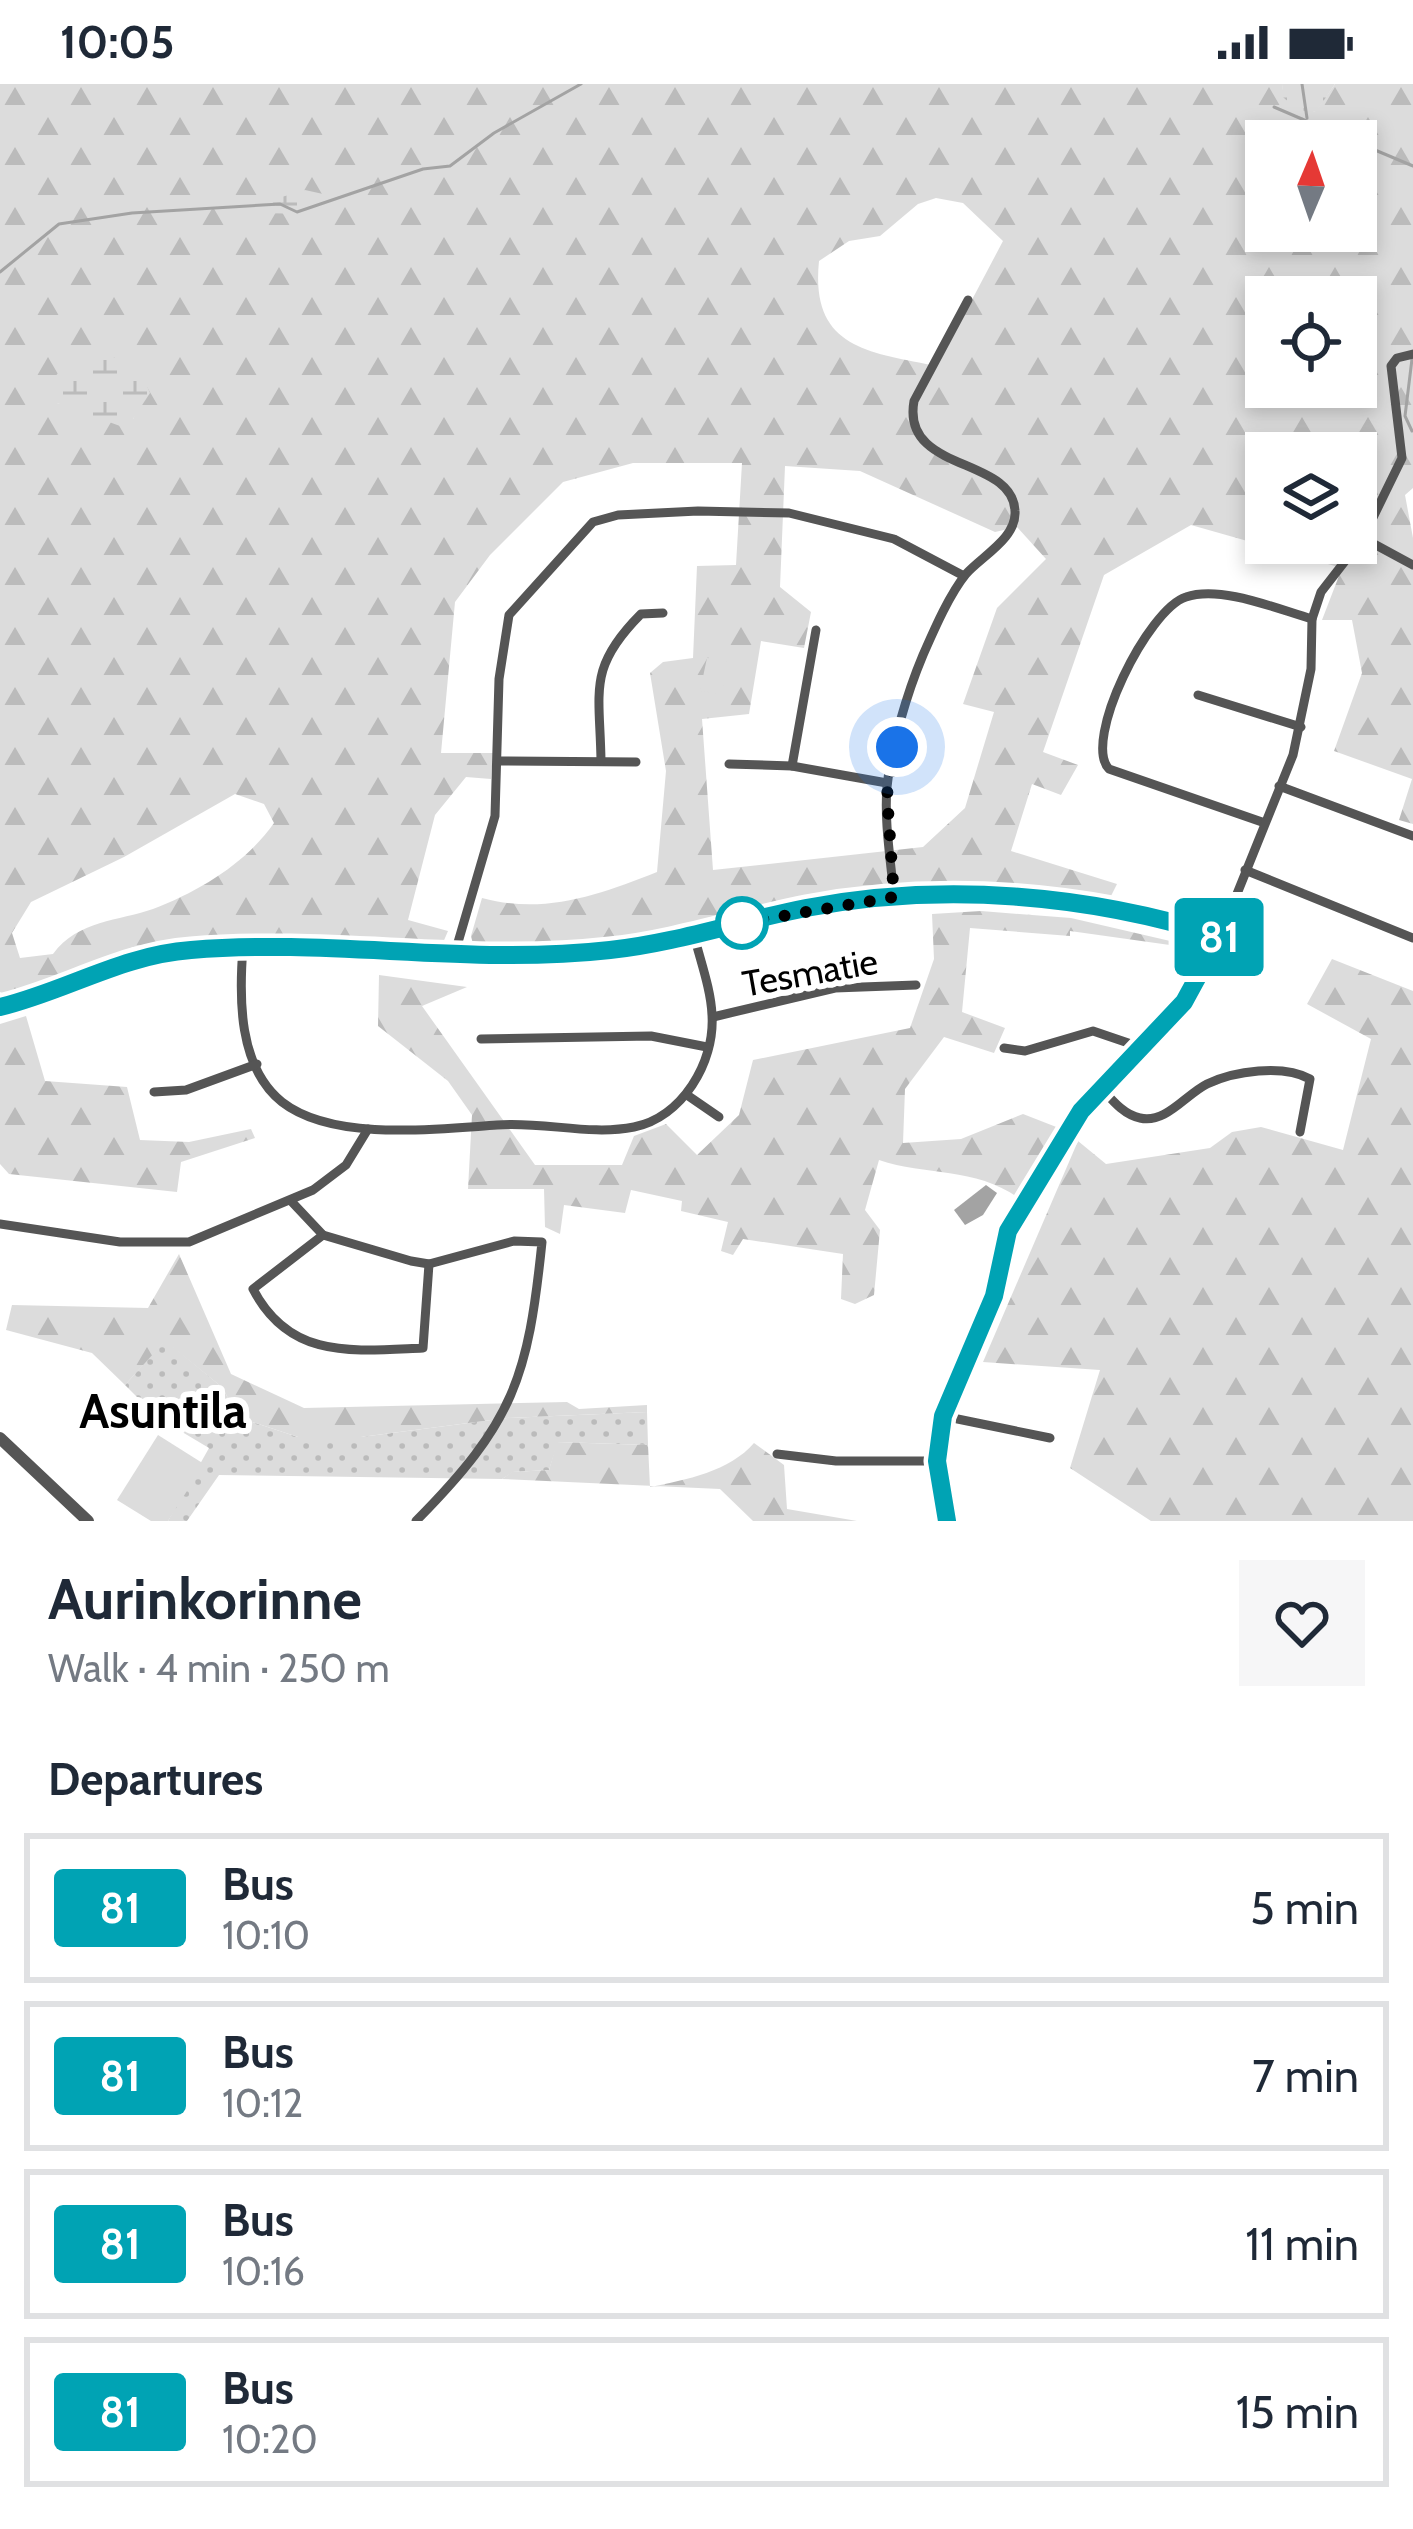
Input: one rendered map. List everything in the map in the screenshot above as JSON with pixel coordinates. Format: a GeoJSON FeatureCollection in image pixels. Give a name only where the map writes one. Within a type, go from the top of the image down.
{"type":"FeatureCollection","features":[{"type":"Feature","properties":{"kind":"street"},"geometry":{"type":"LineString","coordinates":[[894,897],[887,783],[924,652],[964,576],[999,544],[1016,515],[1012,496],[990,477],[935,451],[918,434],[911,416],[914,400],[968,300]]}},
{"type":"Feature","properties":{"kind":"street"},"geometry":{"type":"LineString","coordinates":[[1377,509],[1402,458],[1391,366],[1397,358],[1413,354]]}},
{"type":"Feature","properties":{"kind":"street"},"geometry":{"type":"LineString","coordinates":[[454,956],[495,816],[500,679],[509,615],[593,522],[618,515],[698,511],[789,513],[894,539],[964,576]]}},
{"type":"Feature","properties":{"kind":"street"},"geometry":{"type":"LineString","coordinates":[[1377,546],[1413,565]]}},
{"type":"Feature","properties":{"kind":"street"},"geometry":{"type":"LineString","coordinates":[[946,1521],[937,1461],[943,1416],[994,1296],[1008,1231],[1081,1111],[1194,988],[1220,936],[1301,727],[1312,619],[1339,564]]}},
{"type":"Feature","properties":{"kind":"street"},"geometry":{"type":"LineString","coordinates":[[1262,822],[1109,769],[1101,760],[1101,741],[1137,645],[1181,598],[1206,593],[1312,619]]}},
{"type":"Feature","properties":{"kind":"street"},"geometry":{"type":"LineString","coordinates":[[601,761],[600,665],[612,643],[640,614],[663,613]]}},
{"type":"Feature","properties":{"kind":"street"},"geometry":{"type":"LineString","coordinates":[[792,766],[816,630]]}},
{"type":"Feature","properties":{"kind":"street"},"geometry":{"type":"LineString","coordinates":[[1198,694],[1301,727]]}},
{"type":"Feature","properties":{"kind":"street"},"geometry":{"type":"LineString","coordinates":[[499,761],[636,762]]}},
{"type":"Feature","properties":{"kind":"street"},"geometry":{"type":"LineString","coordinates":[[729,764],[792,766],[887,783]]}},
{"type":"Feature","properties":{"kind":"street"},"geometry":{"type":"LineString","coordinates":[[1279,786],[1413,836]]}},
{"type":"Feature","properties":{"kind":"street"},"geometry":{"type":"LineString","coordinates":[[1245,870],[1413,938]]}},
{"type":"Feature","properties":{"kind":"street"},"geometry":{"type":"LineString","coordinates":[[0,1007],[149,955],[243,947],[454,956],[610,950],[806,908],[894,897],[1067,901],[1220,936]]}},
{"type":"Feature","properties":{"kind":"street"},"geometry":{"type":"LineString","coordinates":[[243,947],[243,1028],[273,1092],[295,1109],[368,1129],[632,1128],[662,1116],[687,1095],[707,1047],[712,1017],[694,935]]}},
{"type":"Feature","properties":{"kind":"street","name":"Tesmatie"},"geometry":{"type":"LineString","coordinates":[[712,1017],[835,988],[916,985]]}},
{"type":"Feature","properties":{"kind":"street"},"geometry":{"type":"LineString","coordinates":[[1004,1048],[1025,1051],[1093,1031],[1143,1048]]}},
{"type":"Feature","properties":{"kind":"street"},"geometry":{"type":"LineString","coordinates":[[481,1040],[651,1036],[707,1047]]}},
{"type":"Feature","properties":{"kind":"street"},"geometry":{"type":"LineString","coordinates":[[154,1092],[186,1090],[257,1064]]}},
{"type":"Feature","properties":{"kind":"street"},"geometry":{"type":"LineString","coordinates":[[1102,1089],[1138,1118],[1159,1118],[1203,1086],[1228,1076],[1299,1072],[1310,1079],[1300,1132]]}},
{"type":"Feature","properties":{"kind":"street"},"geometry":{"type":"LineString","coordinates":[[687,1095],[718,1117]]}},
{"type":"Feature","properties":{"kind":"street"},"geometry":{"type":"LineString","coordinates":[[0,1224],[164,1245],[189,1242],[292,1201],[335,1176],[368,1129]]}},
{"type":"Feature","properties":{"kind":"street"},"geometry":{"type":"LineString","coordinates":[[292,1201],[323,1235],[429,1264],[514,1241],[542,1242],[531,1342],[502,1414],[472,1464],[416,1521]]}},
{"type":"Feature","properties":{"kind":"street"},"geometry":{"type":"LineString","coordinates":[[323,1235],[253,1289],[264,1310],[309,1346],[338,1352],[423,1348],[429,1264]]}},
{"type":"Feature","properties":{"kind":"street"},"geometry":{"type":"LineString","coordinates":[[943,1416],[1009,1434],[1050,1438]]}},
{"type":"Feature","properties":{"kind":"street"},"geometry":{"type":"LineString","coordinates":[[0,1438],[4,1454],[86,1521]]}},
{"type":"Feature","properties":{"kind":"street"},"geometry":{"type":"LineString","coordinates":[[777,1454],[937,1461]]}},
{"type":"Feature","properties":{"kind":"green space"},"geometry":{"type":"Polygon","coordinates":[[[0,84],[1282,84],[1284,97],[1315,112],[1335,84],[1413,84],[1413,488],[1405,495],[1413,538],[1413,824],[1399,820],[1412,779],[1334,751],[1362,673],[1352,620],[1322,620],[1342,568],[1328,564],[1377,564],[1377,432],[1245,432],[1245,540],[1191,525],[1104,575],[1043,752],[1078,765],[1061,795],[1032,784],[1011,851],[1117,884],[1108,902],[977,885],[903,888],[780,903],[598,943],[474,948],[471,936],[482,898],[527,904],[571,900],[657,872],[666,771],[650,673],[663,662],[693,658],[697,566],[736,565],[742,463],[633,463],[563,482],[490,555],[455,602],[441,753],[493,753],[491,779],[466,777],[435,815],[408,920],[448,931],[442,945],[241,936],[133,947],[13,999],[0,992],[0,84]],[[936,198],[918,204],[880,236],[849,241],[819,261],[819,290],[834,329],[849,341],[888,356],[937,366],[1003,241],[963,203],[936,198]],[[57,403],[133,419],[139,405],[57,403]],[[785,466],[780,587],[811,612],[804,648],[761,641],[749,714],[702,719],[713,870],[923,847],[965,808],[994,712],[963,704],[997,608],[1046,559],[1017,527],[995,532],[860,471],[785,466]],[[235,794],[124,857],[31,902],[12,933],[20,958],[53,954],[87,928],[188,894],[236,863],[274,823],[264,804],[235,794]]]}},
{"type":"Feature","properties":{"kind":"green space"},"geometry":{"type":"Polygon","coordinates":[[[1282,84],[1335,84],[1316,112],[1297,110],[1283,97],[1282,84]]]}},
{"type":"Feature","properties":{"kind":"green space"},"geometry":{"type":"Polygon","coordinates":[[[305,190],[323,194],[326,207],[308,214],[259,213],[262,203],[305,190]]]}},
{"type":"Feature","properties":{"kind":"green space"},"geometry":{"type":"Polygon","coordinates":[[[76,353],[106,354],[139,368],[150,393],[133,419],[120,426],[57,403],[52,380],[76,353]]]}},
{"type":"Feature","properties":{"kind":"green space"},"geometry":{"type":"Polygon","coordinates":[[[707,658],[727,659],[723,694],[700,691],[707,658]]]}},
{"type":"Feature","properties":{"kind":"green space"},"geometry":{"type":"Polygon","coordinates":[[[981,911],[1071,918],[1209,950],[1207,957],[1177,946],[1070,931],[1070,936],[970,928],[962,1012],[1005,1028],[994,1053],[944,1037],[905,1089],[903,1143],[961,1139],[1023,1114],[1064,1130],[1020,1199],[969,1177],[879,1160],[865,1210],[880,1230],[874,1295],[855,1304],[841,1299],[843,1254],[743,1239],[733,1255],[721,1251],[728,1222],[681,1211],[682,1201],[631,1190],[625,1213],[564,1205],[560,1234],[545,1227],[544,1189],[468,1189],[472,1115],[448,1081],[378,1026],[379,975],[467,987],[422,1006],[535,1165],[622,1165],[634,1136],[666,1124],[697,1155],[739,1115],[753,1060],[910,1028],[934,959],[932,914],[981,911]]]}},
{"type":"Feature","properties":{"kind":"green space"},"geometry":{"type":"Polygon","coordinates":[[[1332,959],[1413,991],[1413,1521],[1151,1521],[1070,1468],[1100,1370],[983,1362],[1078,1141],[1106,1164],[1210,1148],[1232,1132],[1261,1127],[1343,1150],[1371,1039],[1307,1004],[1332,959]]]}},
{"type":"Feature","properties":{"kind":"green space"},"geometry":{"type":"Polygon","coordinates":[[[26,1016],[45,1081],[127,1087],[140,1140],[189,1142],[251,1129],[255,1138],[181,1162],[177,1192],[9,1174],[0,1164],[0,1024],[26,1016]]]}},
{"type":"Feature","properties":{"kind":"green space"},"geometry":{"type":"Polygon","coordinates":[[[179,1254],[231,1374],[304,1408],[567,1402],[579,1409],[647,1405],[647,1412],[507,1418],[361,1437],[298,1437],[237,1417],[223,1388],[165,1341],[125,1385],[92,1353],[6,1330],[12,1305],[148,1308],[179,1254]]]}},
{"type":"Feature","properties":{"kind":"green space"},"geometry":{"type":"Polygon","coordinates":[[[165,1340],[223,1388],[237,1417],[298,1437],[361,1437],[507,1418],[647,1412],[648,1445],[558,1442],[549,1470],[513,1472],[502,1479],[219,1475],[187,1521],[168,1521],[209,1448],[157,1417],[125,1385],[165,1340]]]}},
{"type":"Feature","properties":{"kind":"green space"},"geometry":{"type":"Polygon","coordinates":[[[158,1435],[204,1464],[168,1521],[151,1521],[117,1500],[158,1435]]]}},
{"type":"Feature","properties":{"kind":"green space"},"geometry":{"type":"Polygon","coordinates":[[[557,1442],[648,1445],[650,1486],[502,1479],[512,1472],[549,1470],[557,1442]]]}},
{"type":"Feature","properties":{"kind":"green space"},"geometry":{"type":"Polygon","coordinates":[[[754,1443],[784,1465],[787,1509],[857,1521],[753,1521],[720,1489],[655,1486],[720,1467],[754,1443]]]}},
{"type":"Feature","properties":{"kind":"shaded area"},"geometry":{"type":"Polygon","coordinates":[[[986,1185],[997,1193],[983,1215],[965,1225],[954,1210],[986,1185]]]}},
{"type":"Feature","properties":{"kind":"waterway"},"geometry":{"type":"LineString","coordinates":[[0,272],[59,224],[132,213],[280,204],[297,212],[423,169],[450,166],[494,133],[581,84]]}},
{"type":"Feature","properties":{"kind":"waterway"},"geometry":{"type":"LineString","coordinates":[[1302,84],[1307,118]]}},
{"type":"Feature","properties":{"kind":"waterway"},"geometry":{"type":"LineString","coordinates":[[1274,107],[1304,120]]}},
{"type":"Feature","properties":{"kind":"waterway"},"geometry":{"type":"LineString","coordinates":[[1377,151],[1413,166]]}},
{"type":"Feature","properties":{"kind":"waterway"},"geometry":{"type":"LineString","coordinates":[[1412,359],[1405,416],[1412,431]]}},
{"type":"Feature","properties":{"kind":"bus line","name":"81"},"geometry":{"type":"LineString","coordinates":[[0,1007],[118,962],[149,955],[281,946],[490,959],[533,957],[653,944],[806,908],[894,897],[1008,896],[1067,901],[1220,936],[1184,1002],[1153,1041],[1081,1111],[1008,1231],[994,1296],[943,1416],[937,1461],[947,1521]]}},
{"type":"Feature","properties":{"kind":"district","name":"Asuntila"},"geometry":{"type":"Point","coordinates":[163,1411]}},
{"type":"Feature","properties":{"kind":"route"},"geometry":{"type":"LineString","coordinates":[[742,923],[806,908],[894,897],[887,783],[897,747]]}}]}
